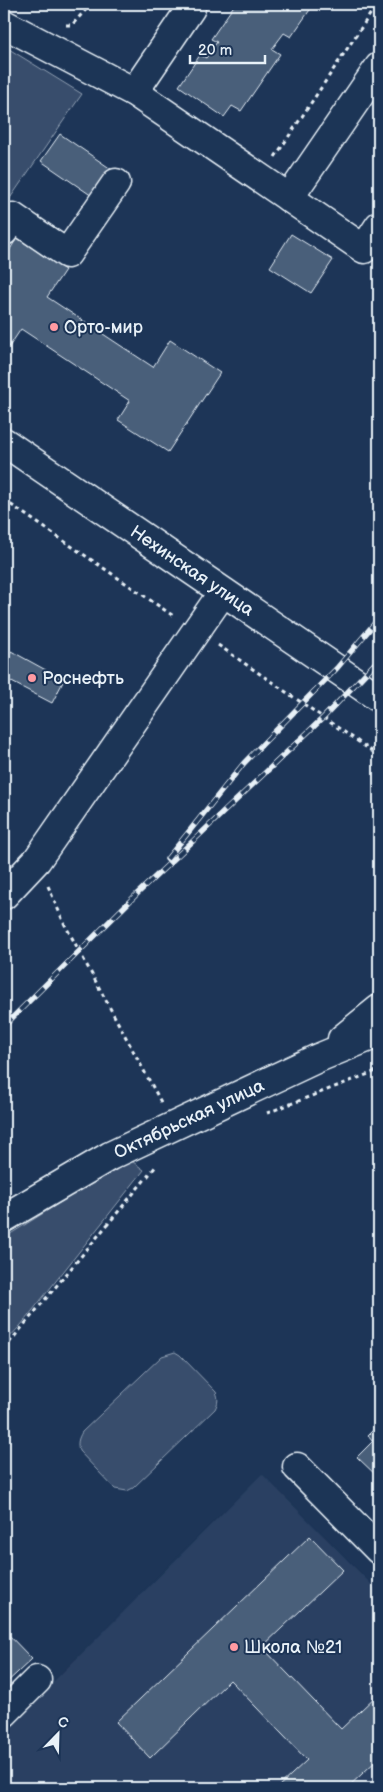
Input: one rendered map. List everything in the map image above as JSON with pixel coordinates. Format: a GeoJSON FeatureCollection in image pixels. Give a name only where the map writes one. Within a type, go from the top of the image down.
{"type":"FeatureCollection","features":[{"type":"Feature","properties":{"kind":"main road"},"geometry":{"type":"LineString","coordinates":[[134,92],[190,5]]}},
{"type":"Feature","properties":{"kind":"main road"},"geometry":{"type":"LineString","coordinates":[[4,24],[134,92],[364,249],[379,226]]}},
{"type":"Feature","properties":{"kind":"main road"},"geometry":{"type":"LineString","coordinates":[[289,198],[379,67]]}},
{"type":"Feature","properties":{"kind":"main road"},"geometry":{"type":"LineString","coordinates":[[4,231],[13,217],[67,254],[116,183]]}},
{"type":"Feature","properties":{"kind":"main road","name":"Нехинская улица"},"geometry":{"type":"LineString","coordinates":[[4,442],[379,698]]}},
{"type":"Feature","properties":{"kind":"main road"},"geometry":{"type":"LineString","coordinates":[[4,895],[37,860],[223,592]]}},
{"type":"Feature","properties":{"kind":"main road"},"geometry":{"type":"LineString","coordinates":[[318,1058],[379,1009]]}},
{"type":"Feature","properties":{"kind":"main road","name":"Октябрьская улица"},"geometry":{"type":"LineString","coordinates":[[4,1218],[110,1156],[318,1058],[379,1033]]}},
{"type":"Feature","properties":{"kind":"main road"},"geometry":{"type":"LineString","coordinates":[[297,1467],[379,1550]]}},
{"type":"Feature","properties":{"kind":"main road"},"geometry":{"type":"LineString","coordinates":[[4,1713],[37,1680]]}},
{"type":"Feature","properties":{"kind":"path"},"geometry":{"type":"LineString","coordinates":[[261,178],[377,4]]}},
{"type":"Feature","properties":{"kind":"path"},"geometry":{"type":"LineString","coordinates":[[4,500],[181,620]]}},
{"type":"Feature","properties":{"kind":"path"},"geometry":{"type":"LineString","coordinates":[[213,642],[379,756]]}},
{"type":"Feature","properties":{"kind":"path"},"geometry":{"type":"LineString","coordinates":[[37,860],[64,923],[173,1126]]}},
{"type":"Feature","properties":{"kind":"path"},"geometry":{"type":"LineString","coordinates":[[262,1115],[379,1070]]}},
{"type":"Feature","properties":{"kind":"path"},"geometry":{"type":"LineString","coordinates":[[4,1349],[161,1160]]}},
{"type":"Feature","properties":{"kind":"shaded area"},"geometry":{"type":"Polygon","coordinates":[[[4,46],[82,94],[4,207],[4,46]]]}},
{"type":"Feature","properties":{"kind":"shaded area"},"geometry":{"type":"Polygon","coordinates":[[[129,1159],[144,1170],[21,1325],[4,1343],[4,1238],[129,1159]]]}},
{"type":"Feature","properties":{"kind":"shaded area"},"geometry":{"type":"Polygon","coordinates":[[[175,1352],[216,1392],[218,1399],[216,1407],[133,1488],[127,1491],[115,1489],[79,1451],[78,1443],[82,1432],[162,1356],[175,1352]]]}},
{"type":"Feature","properties":{"kind":"shaded area","name":"Школа №21"},"geometry":{"type":"Polygon","coordinates":[[[262,1474],[379,1592],[379,1788],[4,1788],[4,1731],[262,1474]]]}},
{"type":"Feature","properties":{"kind":"building"},"geometry":{"type":"Polygon","coordinates":[[[235,4],[314,4],[291,37],[284,33],[272,49],[280,54],[241,111],[232,106],[224,117],[179,86],[200,55],[206,58],[217,42],[211,39],[235,4]]]}},
{"type":"Feature","properties":{"kind":"building"},"geometry":{"type":"Polygon","coordinates":[[[60,134],[111,169],[92,196],[41,161],[60,134]]]}},
{"type":"Feature","properties":{"kind":"building"},"geometry":{"type":"Polygon","coordinates":[[[291,234],[333,260],[311,293],[270,267],[291,234]]]}},
{"type":"Feature","properties":{"kind":"building"},"geometry":{"type":"Polygon","coordinates":[[[17,238],[65,270],[47,297],[153,367],[170,340],[220,373],[168,452],[118,420],[130,401],[21,329],[9,347],[4,344],[4,259],[17,238]]]}},
{"type":"Feature","properties":{"kind":"building"},"geometry":{"type":"Polygon","coordinates":[[[11,651],[64,680],[52,703],[4,678],[4,666],[11,651]]]}},
{"type":"Feature","properties":{"kind":"building"},"geometry":{"type":"Polygon","coordinates":[[[379,1424],[379,1478],[357,1457],[373,1441],[368,1435],[379,1424]]]}},
{"type":"Feature","properties":{"kind":"building"},"geometry":{"type":"Polygon","coordinates":[[[310,1536],[343,1570],[262,1647],[341,1729],[379,1693],[379,1758],[347,1788],[277,1788],[307,1760],[230,1680],[150,1758],[116,1722],[310,1536]]]}},
{"type":"Feature","properties":{"kind":"building"},"geometry":{"type":"Polygon","coordinates":[[[4,1630],[32,1659],[4,1685],[4,1630]]]}},
{"type":"Feature","properties":{"kind":"railway"},"geometry":{"type":"LineString","coordinates":[[167,859],[244,763],[337,668],[379,618]]}},
{"type":"Feature","properties":{"kind":"railway"},"geometry":{"type":"LineString","coordinates":[[4,1026],[138,893],[324,717],[379,659]]}},
{"type":"Feature","properties":{"kind":"place","name":"Орто-мир"},"geometry":{"type":"Point","coordinates":[54,327]}},
{"type":"Feature","properties":{"kind":"place","name":"Роснефть"},"geometry":{"type":"Point","coordinates":[32,678]}},
{"type":"Feature","properties":{"kind":"place","name":"Школа №21"},"geometry":{"type":"Point","coordinates":[234,1647]}}]}
